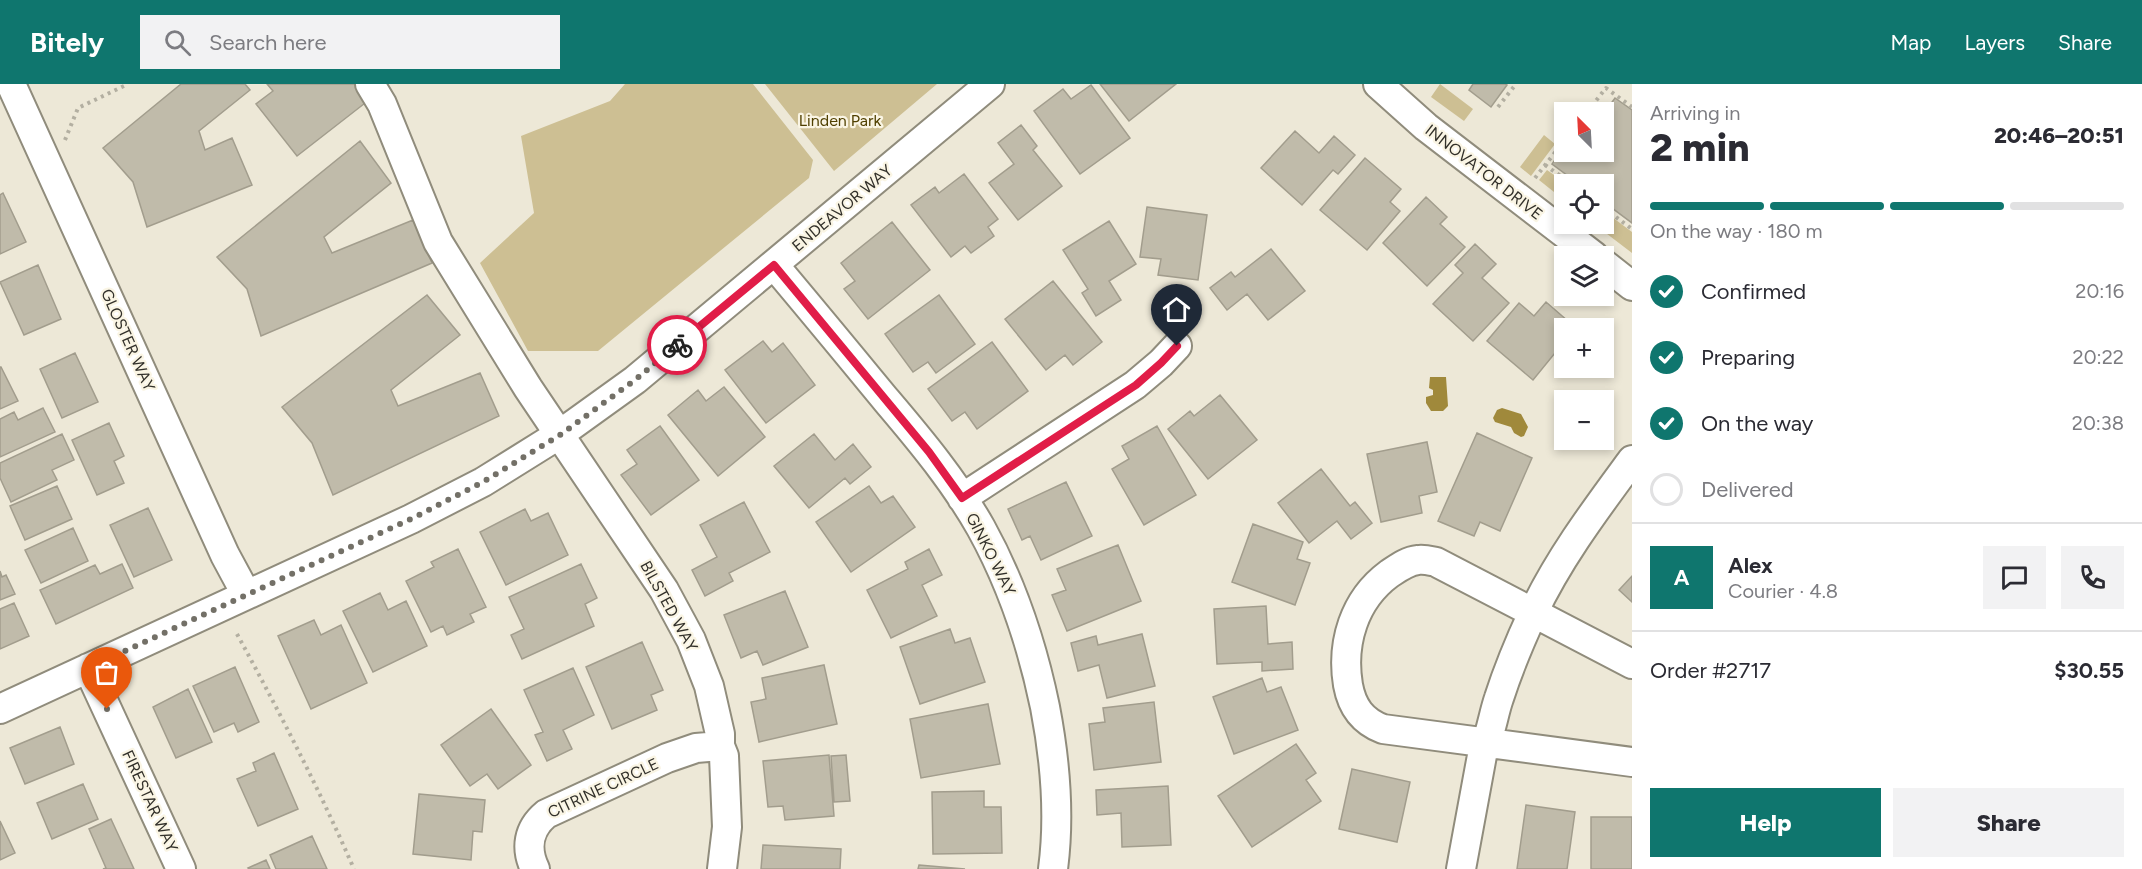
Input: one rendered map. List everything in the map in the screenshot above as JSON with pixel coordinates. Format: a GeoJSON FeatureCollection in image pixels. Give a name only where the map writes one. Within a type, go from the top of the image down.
{"type":"FeatureCollection","features":[{"type":"Feature","properties":{"kind":"street","name":"BILSTED WAY"},"geometry":{"type":"LineString","coordinates":[[370,84],[382,104],[438,242],[528,388],[664,590],[691,640],[709,686],[720,734],[720,746],[724,756],[727,827],[722,869]]}},
{"type":"Feature","properties":{"kind":"street","name":"ENDEAVOR WAY"},"geometry":{"type":"LineString","coordinates":[[0,709],[411,519],[483,482],[560,435],[635,380],[990,84]]}},
{"type":"Feature","properties":{"kind":"street","name":"INNOVATOR DRIVE"},"geometry":{"type":"LineString","coordinates":[[1378,84],[1426,127],[1581,246]]}},
{"type":"Feature","properties":{"kind":"street","name":"GLOSTER WAY"},"geometry":{"type":"LineString","coordinates":[[21,87],[220,544],[246,594]]}},
{"type":"Feature","properties":{"kind":"street","name":"GINKO WAY"},"geometry":{"type":"LineString","coordinates":[[774,265],[929,452],[981,528],[1004,573],[1037,669],[1051,739],[1056,800],[1053,869]]}},
{"type":"Feature","properties":{"kind":"street"},"geometry":{"type":"LineString","coordinates":[[1614,272],[1632,286]]}},
{"type":"Feature","properties":{"kind":"street"},"geometry":{"type":"LineString","coordinates":[[962,498],[1136,385],[1177,346]]}},
{"type":"Feature","properties":{"kind":"street"},"geometry":{"type":"LineString","coordinates":[[1461,869],[1483,750],[1505,680],[1534,612],[1586,523],[1632,459]]}},
{"type":"Feature","properties":{"kind":"street"},"geometry":{"type":"LineString","coordinates":[[1632,664],[1436,562],[1418,560],[1402,565],[1379,582],[1363,602],[1354,619],[1347,641],[1345,666],[1350,694],[1358,713],[1370,724],[1383,729],[1632,762]]}},
{"type":"Feature","properties":{"kind":"street","name":"FIRESTAR WAY"},"geometry":{"type":"LineString","coordinates":[[88,668],[181,869]]}},
{"type":"Feature","properties":{"kind":"street","name":"CITRINE CIRCLE"},"geometry":{"type":"LineString","coordinates":[[535,869],[528,844],[538,820],[546,814],[667,758],[696,748],[720,746]]}},
{"type":"Feature","properties":{"kind":"path"},"geometry":{"type":"LineString","coordinates":[[65,141],[78,108],[128,84]]}},
{"type":"Feature","properties":{"kind":"path"},"geometry":{"type":"LineString","coordinates":[[1498,107],[1516,84]]}},
{"type":"Feature","properties":{"kind":"path"},"geometry":{"type":"LineString","coordinates":[[1595,102],[1606,88],[1632,107]]}},
{"type":"Feature","properties":{"kind":"path"},"geometry":{"type":"LineString","coordinates":[[1533,181],[1554,154]]}},
{"type":"Feature","properties":{"kind":"path"},"geometry":{"type":"LineString","coordinates":[[1545,165],[1558,174]]}},
{"type":"Feature","properties":{"kind":"path"},"geometry":{"type":"LineString","coordinates":[[1614,215],[1632,228]]}},
{"type":"Feature","properties":{"kind":"path"},"geometry":{"type":"LineString","coordinates":[[237,634],[282,717],[329,812],[354,869]]}},
{"type":"Feature","properties":{"kind":"green space"},"geometry":{"type":"Polygon","coordinates":[[[625,84],[753,84],[813,160],[809,178],[598,351],[528,351],[480,263],[534,213],[521,136],[610,101],[625,84]]]}},
{"type":"Feature","properties":{"kind":"green space","name":"Linden Park"},"geometry":{"type":"Polygon","coordinates":[[[765,84],[937,84],[834,171],[765,84]]]}},
{"type":"Feature","properties":{"kind":"green space"},"geometry":{"type":"Polygon","coordinates":[[[1440,84],[1473,109],[1464,121],[1431,97],[1440,84]]]}},
{"type":"Feature","properties":{"kind":"green space"},"geometry":{"type":"Polygon","coordinates":[[[1544,135],[1554,143],[1531,176],[1520,167],[1544,135]]]}},
{"type":"Feature","properties":{"kind":"green space"},"geometry":{"type":"Polygon","coordinates":[[[1547,170],[1554,175],[1554,192],[1539,180],[1547,170]]]}},
{"type":"Feature","properties":{"kind":"green space"},"geometry":{"type":"Polygon","coordinates":[[[1614,218],[1632,232],[1632,253],[1607,234],[1614,234],[1614,218]]]}},
{"type":"Feature","properties":{"kind":"shaded area"},"geometry":{"type":"Polygon","coordinates":[[[1430,377],[1446,377],[1448,406],[1443,411],[1431,411],[1426,403],[1426,397],[1433,395],[1433,390],[1429,388],[1430,377]]]}},
{"type":"Feature","properties":{"kind":"shaded area"},"geometry":{"type":"Polygon","coordinates":[[[1502,408],[1521,414],[1528,427],[1524,436],[1521,437],[1514,433],[1511,427],[1495,422],[1493,418],[1497,410],[1502,408]]]}},
{"type":"Feature","properties":{"kind":"building"},"geometry":{"type":"Polygon","coordinates":[[[181,84],[245,84],[250,90],[199,131],[205,150],[232,138],[252,185],[147,227],[133,182],[103,148],[181,84]]]}},
{"type":"Feature","properties":{"kind":"building"},"geometry":{"type":"Polygon","coordinates":[[[267,84],[356,84],[369,100],[297,156],[256,104],[273,91],[267,84]]]}},
{"type":"Feature","properties":{"kind":"building"},"geometry":{"type":"Polygon","coordinates":[[[1100,84],[1176,84],[1129,121],[1100,84]]]}},
{"type":"Feature","properties":{"kind":"building"},"geometry":{"type":"Polygon","coordinates":[[[1473,84],[1507,85],[1491,107],[1469,90],[1473,84]]]}},
{"type":"Feature","properties":{"kind":"building"},"geometry":{"type":"Polygon","coordinates":[[[1091,85],[1130,138],[1080,174],[1034,111],[1063,89],[1071,99],[1091,85]]]}},
{"type":"Feature","properties":{"kind":"building"},"geometry":{"type":"Polygon","coordinates":[[[1615,98],[1632,110],[1632,223],[1614,210],[1614,174],[1566,174],[1552,164],[1554,161],[1614,162],[1614,102],[1612,102],[1615,98]]]}},
{"type":"Feature","properties":{"kind":"building"},"geometry":{"type":"Polygon","coordinates":[[[1021,125],[1037,146],[1033,150],[1062,186],[1018,220],[989,183],[1014,164],[998,143],[1021,125]]]}},
{"type":"Feature","properties":{"kind":"building"},"geometry":{"type":"Polygon","coordinates":[[[1295,131],[1319,153],[1334,136],[1355,155],[1338,174],[1333,170],[1302,205],[1261,168],[1295,131]]]}},
{"type":"Feature","properties":{"kind":"building"},"geometry":{"type":"Polygon","coordinates":[[[360,141],[391,183],[324,237],[332,253],[413,220],[432,263],[261,336],[247,289],[217,257],[360,141]]]}},
{"type":"Feature","properties":{"kind":"building"},"geometry":{"type":"Polygon","coordinates":[[[1365,158],[1401,189],[1390,202],[1400,211],[1367,250],[1320,210],[1365,158]]]}},
{"type":"Feature","properties":{"kind":"building"},"geometry":{"type":"Polygon","coordinates":[[[964,174],[998,219],[988,227],[994,236],[971,253],[965,246],[951,257],[911,205],[935,187],[939,193],[964,174]]]}},
{"type":"Feature","properties":{"kind":"building"},"geometry":{"type":"Polygon","coordinates":[[[3,193],[26,242],[0,254],[0,195],[3,193]]]}},
{"type":"Feature","properties":{"kind":"building"},"geometry":{"type":"Polygon","coordinates":[[[1426,197],[1447,217],[1440,224],[1465,247],[1427,286],[1383,243],[1426,197]]]}},
{"type":"Feature","properties":{"kind":"building"},"geometry":{"type":"Polygon","coordinates":[[[1147,207],[1207,215],[1198,280],[1158,275],[1161,259],[1140,257],[1147,207]]]}},
{"type":"Feature","properties":{"kind":"building"},"geometry":{"type":"Polygon","coordinates":[[[1109,221],[1136,264],[1109,281],[1121,300],[1096,316],[1082,293],[1088,289],[1063,250],[1109,221]]]}},
{"type":"Feature","properties":{"kind":"building"},"geometry":{"type":"Polygon","coordinates":[[[892,222],[930,270],[868,319],[844,289],[855,281],[841,263],[892,222]]]}},
{"type":"Feature","properties":{"kind":"building"},"geometry":{"type":"Polygon","coordinates":[[[1475,244],[1496,264],[1482,278],[1509,303],[1473,341],[1433,304],[1463,273],[1455,265],[1475,244]]]}},
{"type":"Feature","properties":{"kind":"building"},"geometry":{"type":"Polygon","coordinates":[[[1271,249],[1305,291],[1268,320],[1247,294],[1227,310],[1210,288],[1231,272],[1235,277],[1271,249]]]}},
{"type":"Feature","properties":{"kind":"building"},"geometry":{"type":"Polygon","coordinates":[[[38,265],[61,319],[24,335],[0,282],[38,265]]]}},
{"type":"Feature","properties":{"kind":"building"},"geometry":{"type":"Polygon","coordinates":[[[1053,281],[1102,342],[1073,365],[1065,355],[1046,370],[1005,319],[1053,281]]]}},
{"type":"Feature","properties":{"kind":"building"},"geometry":{"type":"Polygon","coordinates":[[[427,295],[460,335],[391,390],[398,406],[480,373],[499,416],[333,495],[312,443],[282,407],[427,295]]]}},
{"type":"Feature","properties":{"kind":"building"},"geometry":{"type":"Polygon","coordinates":[[[939,295],[975,344],[936,373],[928,362],[913,372],[885,334],[939,295]]]}},
{"type":"Feature","properties":{"kind":"building"},"geometry":{"type":"Polygon","coordinates":[[[1546,302],[1564,318],[1554,318],[1554,354],[1533,380],[1487,341],[1519,303],[1534,316],[1546,302]]]}},
{"type":"Feature","properties":{"kind":"building"},"geometry":{"type":"Polygon","coordinates":[[[763,341],[772,352],[783,343],[815,385],[766,423],[725,370],[763,341]]]}},
{"type":"Feature","properties":{"kind":"building"},"geometry":{"type":"Polygon","coordinates":[[[992,342],[1028,391],[977,429],[965,412],[952,421],[928,389],[992,342]]]}},
{"type":"Feature","properties":{"kind":"building"},"geometry":{"type":"Polygon","coordinates":[[[75,353],[98,402],[62,418],[40,369],[75,353]]]}},
{"type":"Feature","properties":{"kind":"building"},"geometry":{"type":"Polygon","coordinates":[[[0,367],[18,401],[0,409],[0,367]]]}},
{"type":"Feature","properties":{"kind":"building"},"geometry":{"type":"Polygon","coordinates":[[[724,387],[765,437],[718,476],[668,415],[698,390],[706,401],[724,387]]]}},
{"type":"Feature","properties":{"kind":"building"},"geometry":{"type":"Polygon","coordinates":[[[1220,395],[1257,440],[1208,479],[1168,429],[1190,411],[1194,416],[1220,395]]]}},
{"type":"Feature","properties":{"kind":"building"},"geometry":{"type":"Polygon","coordinates":[[[43,408],[55,432],[0,457],[0,419],[14,412],[18,420],[43,408]]]}},
{"type":"Feature","properties":{"kind":"building"},"geometry":{"type":"Polygon","coordinates":[[[109,423],[124,456],[114,461],[124,483],[97,495],[72,440],[109,423]]]}},
{"type":"Feature","properties":{"kind":"building"},"geometry":{"type":"Polygon","coordinates":[[[660,426],[699,480],[651,515],[621,475],[637,464],[627,450],[660,426]]]}},
{"type":"Feature","properties":{"kind":"building"},"geometry":{"type":"Polygon","coordinates":[[[1157,426],[1196,495],[1144,525],[1112,469],[1129,459],[1122,446],[1157,426]]]}},
{"type":"Feature","properties":{"kind":"building"},"geometry":{"type":"Polygon","coordinates":[[[1477,433],[1532,458],[1500,531],[1480,522],[1474,536],[1438,521],[1477,433]]]}},
{"type":"Feature","properties":{"kind":"building"},"geometry":{"type":"Polygon","coordinates":[[[62,434],[74,460],[52,470],[57,480],[11,502],[0,478],[0,463],[62,434]]]}},
{"type":"Feature","properties":{"kind":"building"},"geometry":{"type":"Polygon","coordinates":[[[814,434],[835,460],[853,444],[871,467],[850,484],[845,478],[809,508],[774,466],[814,434]]]}},
{"type":"Feature","properties":{"kind":"building"},"geometry":{"type":"Polygon","coordinates":[[[1427,442],[1437,492],[1419,496],[1422,513],[1381,522],[1367,454],[1427,442]]]}},
{"type":"Feature","properties":{"kind":"building"},"geometry":{"type":"Polygon","coordinates":[[[1321,469],[1350,506],[1355,502],[1372,523],[1351,539],[1337,521],[1309,543],[1278,503],[1321,469]]]}},
{"type":"Feature","properties":{"kind":"building"},"geometry":{"type":"Polygon","coordinates":[[[1066,482],[1092,536],[1041,560],[1030,536],[1022,540],[1008,509],[1066,482]]]}},
{"type":"Feature","properties":{"kind":"building"},"geometry":{"type":"Polygon","coordinates":[[[57,486],[72,519],[25,540],[10,506],[57,486]]]}},
{"type":"Feature","properties":{"kind":"building"},"geometry":{"type":"Polygon","coordinates":[[[869,486],[881,503],[893,496],[915,527],[851,572],[816,522],[869,486]]]}},
{"type":"Feature","properties":{"kind":"building"},"geometry":{"type":"Polygon","coordinates":[[[744,502],[770,552],[729,573],[733,581],[705,596],[692,570],[717,557],[700,525],[744,502]]]}},
{"type":"Feature","properties":{"kind":"building"},"geometry":{"type":"Polygon","coordinates":[[[148,508],[172,560],[134,577],[110,525],[148,508]]]}},
{"type":"Feature","properties":{"kind":"building"},"geometry":{"type":"Polygon","coordinates":[[[525,509],[531,521],[548,513],[568,555],[506,585],[480,532],[525,509]]]}},
{"type":"Feature","properties":{"kind":"building"},"geometry":{"type":"Polygon","coordinates":[[[1253,524],[1303,542],[1297,559],[1310,563],[1295,605],[1232,582],[1253,524]]]}},
{"type":"Feature","properties":{"kind":"building"},"geometry":{"type":"Polygon","coordinates":[[[73,528],[88,561],[41,583],[25,550],[73,528]]]}},
{"type":"Feature","properties":{"kind":"building"},"geometry":{"type":"Polygon","coordinates":[[[1118,545],[1141,601],[1067,631],[1052,595],[1066,590],[1057,569],[1118,545]]]}},
{"type":"Feature","properties":{"kind":"building"},"geometry":{"type":"Polygon","coordinates":[[[458,549],[486,607],[470,614],[474,622],[447,635],[443,626],[431,632],[406,581],[434,567],[431,562],[458,549]]]}},
{"type":"Feature","properties":{"kind":"building"},"geometry":{"type":"Polygon","coordinates":[[[929,549],[942,575],[922,585],[937,616],[891,638],[867,590],[908,569],[905,562],[929,549]]]}},
{"type":"Feature","properties":{"kind":"building"},"geometry":{"type":"Polygon","coordinates":[[[122,564],[133,588],[56,624],[40,590],[95,565],[100,574],[122,564]]]}},
{"type":"Feature","properties":{"kind":"building"},"geometry":{"type":"Polygon","coordinates":[[[581,564],[597,598],[585,604],[594,626],[522,659],[511,635],[524,629],[509,597],[581,564]]]}},
{"type":"Feature","properties":{"kind":"building"},"geometry":{"type":"Polygon","coordinates":[[[0,571],[2,577],[6,575],[15,594],[0,600],[0,571]]]}},
{"type":"Feature","properties":{"kind":"building"},"geometry":{"type":"Polygon","coordinates":[[[1632,576],[1632,602],[1619,590],[1632,576]]]}},
{"type":"Feature","properties":{"kind":"building"},"geometry":{"type":"Polygon","coordinates":[[[785,591],[808,647],[763,665],[757,651],[741,658],[724,615],[785,591]]]}},
{"type":"Feature","properties":{"kind":"building"},"geometry":{"type":"Polygon","coordinates":[[[380,593],[388,610],[406,601],[427,646],[373,672],[343,611],[380,593]]]}},
{"type":"Feature","properties":{"kind":"building"},"geometry":{"type":"Polygon","coordinates":[[[14,603],[29,636],[0,649],[0,609],[14,603]]]}},
{"type":"Feature","properties":{"kind":"building"},"geometry":{"type":"Polygon","coordinates":[[[1266,606],[1268,644],[1292,642],[1293,669],[1262,671],[1262,662],[1217,664],[1214,609],[1266,606]]]}},
{"type":"Feature","properties":{"kind":"building"},"geometry":{"type":"Polygon","coordinates":[[[314,620],[321,635],[341,625],[367,683],[311,709],[278,636],[314,620]]]}},
{"type":"Feature","properties":{"kind":"building"},"geometry":{"type":"Polygon","coordinates":[[[950,629],[955,643],[970,638],[985,682],[920,704],[900,647],[950,629]]]}},
{"type":"Feature","properties":{"kind":"building"},"geometry":{"type":"Polygon","coordinates":[[[1142,634],[1155,686],[1107,698],[1099,665],[1078,671],[1071,643],[1096,636],[1098,645],[1142,634]]]}},
{"type":"Feature","properties":{"kind":"building"},"geometry":{"type":"Polygon","coordinates":[[[642,642],[663,690],[651,695],[657,710],[612,729],[586,667],[642,642]]]}},
{"type":"Feature","properties":{"kind":"building"},"geometry":{"type":"Polygon","coordinates":[[[824,665],[837,724],[759,742],[751,702],[766,699],[762,678],[824,665]]]}},
{"type":"Feature","properties":{"kind":"building"},"geometry":{"type":"Polygon","coordinates":[[[235,667],[259,722],[238,732],[234,723],[214,732],[193,686],[235,667]]]}},
{"type":"Feature","properties":{"kind":"building"},"geometry":{"type":"Polygon","coordinates":[[[573,668],[594,715],[563,730],[572,749],[547,761],[535,735],[543,732],[524,690],[573,668]]]}},
{"type":"Feature","properties":{"kind":"building"},"geometry":{"type":"Polygon","coordinates":[[[1262,678],[1267,692],[1281,687],[1298,730],[1234,754],[1213,697],[1262,678]]]}},
{"type":"Feature","properties":{"kind":"building"},"geometry":{"type":"Polygon","coordinates":[[[188,689],[212,742],[176,758],[153,707],[188,689]]]}},
{"type":"Feature","properties":{"kind":"building"},"geometry":{"type":"Polygon","coordinates":[[[1154,702],[1161,762],[1094,770],[1089,724],[1105,722],[1103,708],[1154,702]]]}},
{"type":"Feature","properties":{"kind":"building"},"geometry":{"type":"Polygon","coordinates":[[[988,704],[1000,764],[921,778],[910,719],[988,704]]]}},
{"type":"Feature","properties":{"kind":"building"},"geometry":{"type":"Polygon","coordinates":[[[491,709],[531,765],[498,789],[487,774],[470,786],[441,745],[491,709]]]}},
{"type":"Feature","properties":{"kind":"building"},"geometry":{"type":"Polygon","coordinates":[[[60,727],[74,764],[25,784],[10,748],[60,727]]]}},
{"type":"Feature","properties":{"kind":"building"},"geometry":{"type":"Polygon","coordinates":[[[1296,744],[1316,773],[1306,780],[1321,801],[1252,847],[1218,796],[1296,744]]]}},
{"type":"Feature","properties":{"kind":"building"},"geometry":{"type":"Polygon","coordinates":[[[274,753],[298,809],[258,826],[237,779],[256,771],[253,763],[274,753]]]}},
{"type":"Feature","properties":{"kind":"building"},"geometry":{"type":"Polygon","coordinates":[[[829,755],[834,816],[785,820],[783,806],[768,807],[763,761],[829,755]]]}},
{"type":"Feature","properties":{"kind":"building"},"geometry":{"type":"Polygon","coordinates":[[[846,755],[850,801],[834,802],[831,756],[846,755]]]}},
{"type":"Feature","properties":{"kind":"building"},"geometry":{"type":"Polygon","coordinates":[[[1352,769],[1410,782],[1397,842],[1339,829],[1352,769]]]}},
{"type":"Feature","properties":{"kind":"building"},"geometry":{"type":"Polygon","coordinates":[[[83,784],[98,819],[52,839],[37,803],[83,784]]]}},
{"type":"Feature","properties":{"kind":"building"},"geometry":{"type":"Polygon","coordinates":[[[1168,786],[1171,845],[1122,847],[1121,813],[1097,815],[1096,790],[1168,786]]]}},
{"type":"Feature","properties":{"kind":"building"},"geometry":{"type":"Polygon","coordinates":[[[984,791],[984,807],[1001,807],[1002,853],[933,854],[932,792],[984,791]]]}},
{"type":"Feature","properties":{"kind":"building"},"geometry":{"type":"Polygon","coordinates":[[[419,794],[485,800],[482,832],[473,831],[471,860],[413,854],[419,794]]]}},
{"type":"Feature","properties":{"kind":"building"},"geometry":{"type":"Polygon","coordinates":[[[1526,805],[1575,812],[1567,869],[1517,869],[1526,805]]]}},
{"type":"Feature","properties":{"kind":"building"},"geometry":{"type":"Polygon","coordinates":[[[1591,817],[1632,817],[1632,869],[1591,869],[1591,817]]]}},
{"type":"Feature","properties":{"kind":"building"},"geometry":{"type":"Polygon","coordinates":[[[111,819],[134,869],[103,869],[106,868],[89,829],[111,819]]]}},
{"type":"Feature","properties":{"kind":"building"},"geometry":{"type":"Polygon","coordinates":[[[0,821],[15,853],[0,860],[0,821]]]}},
{"type":"Feature","properties":{"kind":"building"},"geometry":{"type":"Polygon","coordinates":[[[312,836],[327,869],[276,869],[270,855],[312,836]]]}},
{"type":"Feature","properties":{"kind":"building"},"geometry":{"type":"Polygon","coordinates":[[[763,845],[841,849],[840,869],[761,869],[763,845]]]}},
{"type":"Feature","properties":{"kind":"building"},"geometry":{"type":"Polygon","coordinates":[[[266,860],[270,869],[248,868],[266,860]]]}},
{"type":"Feature","properties":{"kind":"building"},"geometry":{"type":"Polygon","coordinates":[[[919,865],[965,869],[918,869],[919,865]]]}},
{"type":"Feature","properties":{"kind":"way so far"},"geometry":{"type":"LineString","coordinates":[[107,709],[88,668],[411,519],[483,482],[560,435],[635,380],[677,345]]}},
{"type":"Feature","properties":{"kind":"route"},"geometry":{"type":"LineString","coordinates":[[677,345],[774,265],[929,452],[962,498],[1136,385],[1177,346]]}}]}
